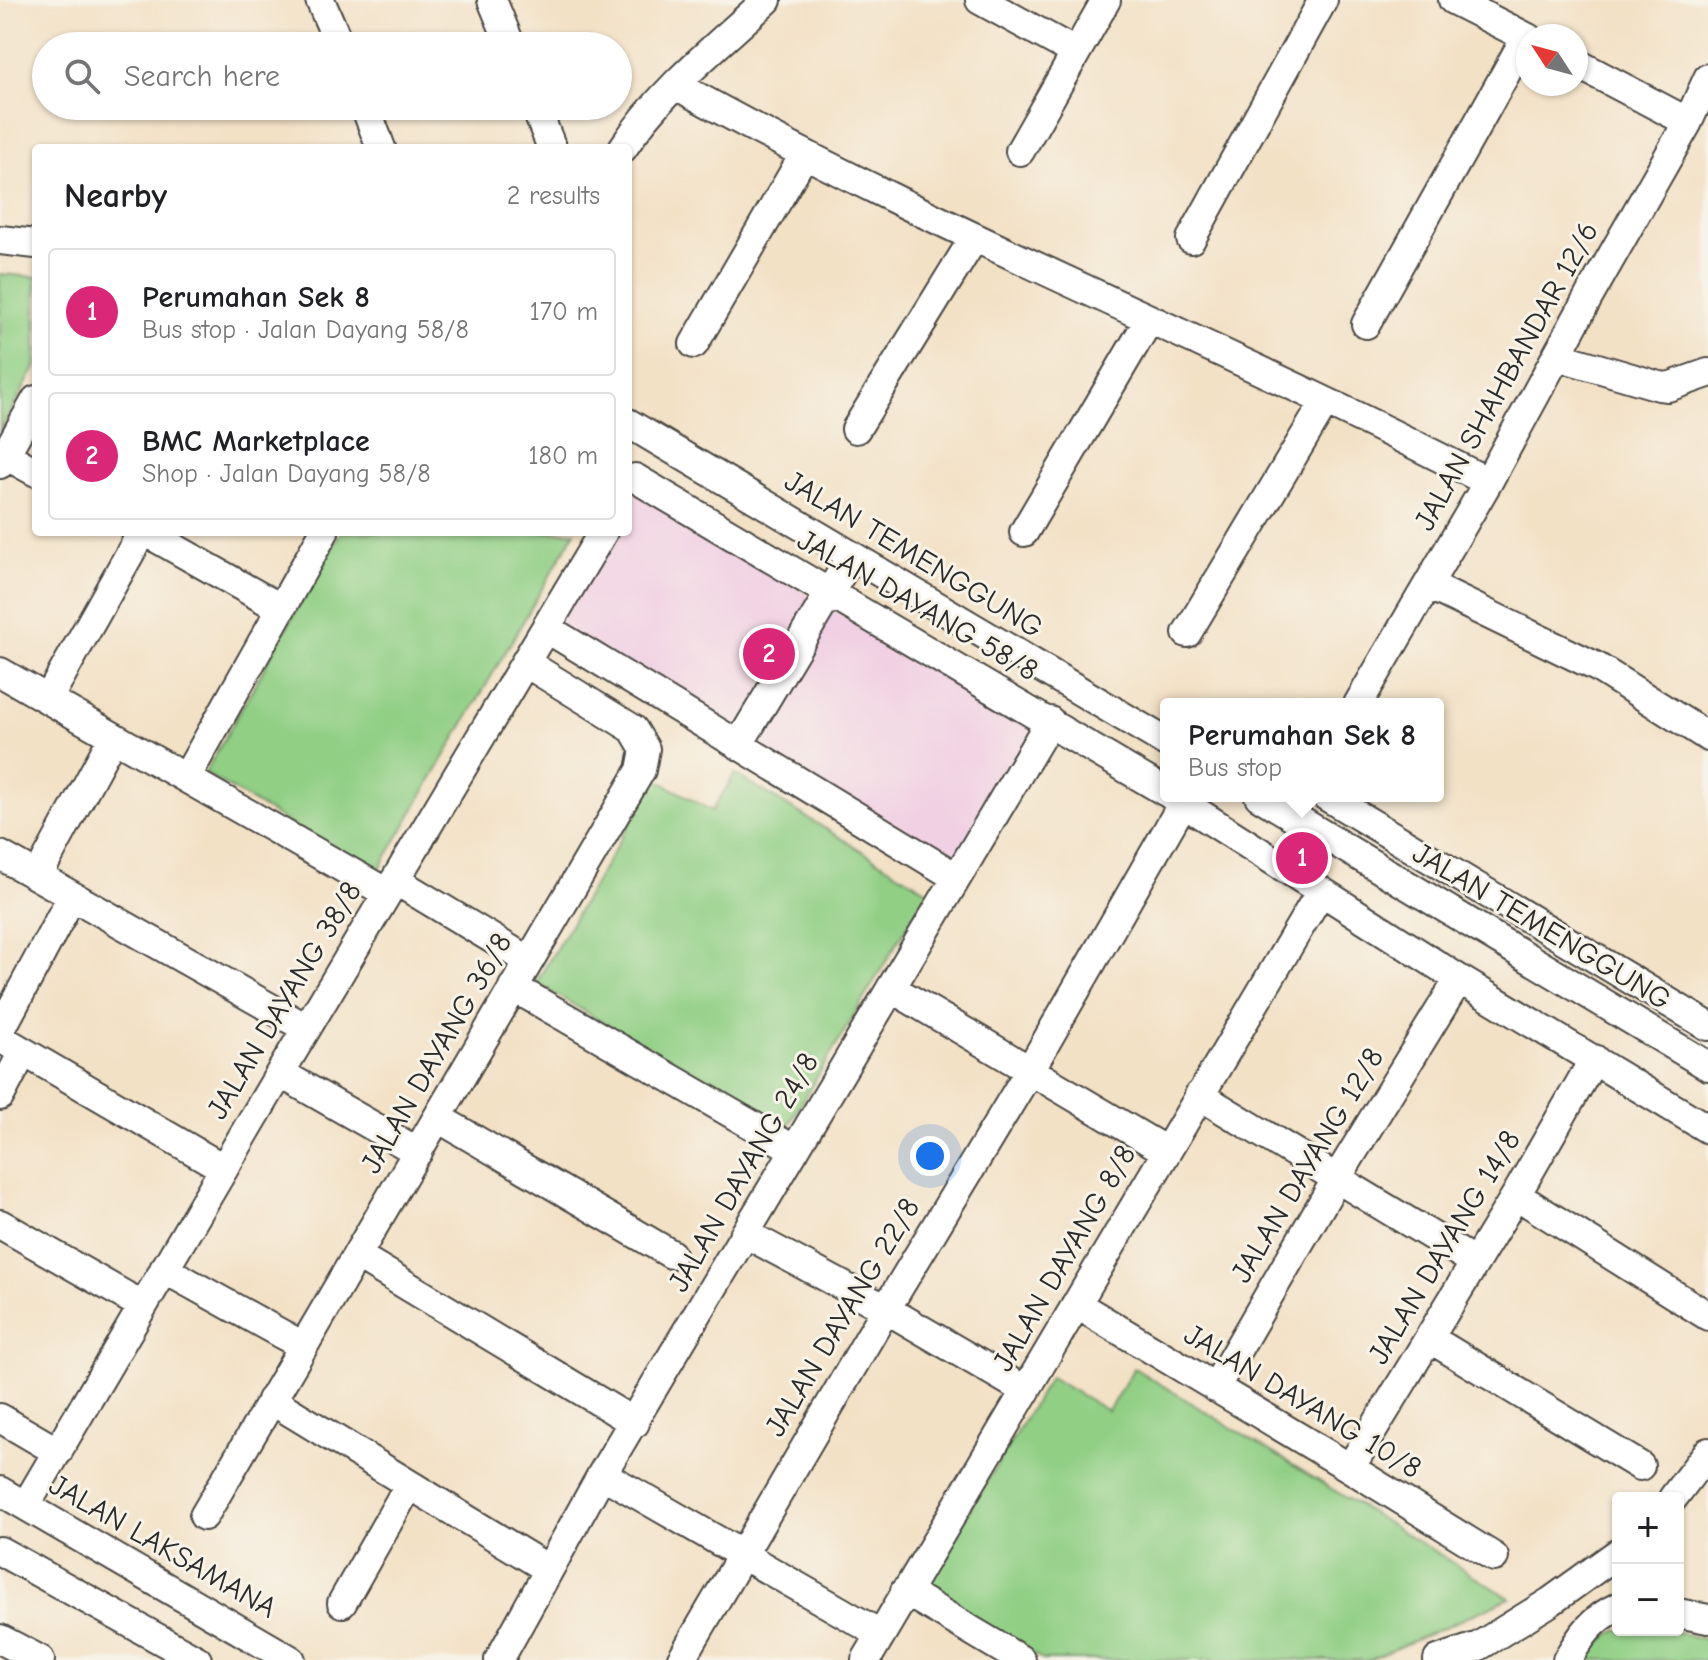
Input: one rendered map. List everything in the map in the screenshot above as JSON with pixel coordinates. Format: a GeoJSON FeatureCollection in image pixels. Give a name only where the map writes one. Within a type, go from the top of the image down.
{"type":"FeatureCollection","features":[{"type":"Feature","properties":{"kind":"street"},"geometry":{"type":"LineString","coordinates":[[492,0],[505,32]]}},
{"type":"Feature","properties":{"kind":"street"},"geometry":{"type":"LineString","coordinates":[[626,144],[638,125],[676,85],[767,0]]}},
{"type":"Feature","properties":{"kind":"street"},"geometry":{"type":"LineString","coordinates":[[980,0],[1075,52]]}},
{"type":"Feature","properties":{"kind":"street"},"geometry":{"type":"LineString","coordinates":[[1020,151],[1106,0]]}},
{"type":"Feature","properties":{"kind":"street"},"geometry":{"type":"LineString","coordinates":[[1191,239],[1323,0]]}},
{"type":"Feature","properties":{"kind":"street"},"geometry":{"type":"LineString","coordinates":[[1453,0],[1516,32]]}},
{"type":"Feature","properties":{"kind":"street"},"geometry":{"type":"LineString","coordinates":[[322,1],[334,32]]}},
{"type":"Feature","properties":{"kind":"street"},"geometry":{"type":"LineString","coordinates":[[1366,324],[1516,58]]}},
{"type":"Feature","properties":{"kind":"street"},"geometry":{"type":"LineString","coordinates":[[1588,69],[1688,122]]}},
{"type":"Feature","properties":{"kind":"street","name":"JALAN SHAHBANDAR 12/6"},"geometry":{"type":"LineString","coordinates":[[1362,698],[1488,482],[1688,122],[1708,78]]}},
{"type":"Feature","properties":{"kind":"street"},"geometry":{"type":"LineString","coordinates":[[676,85],[804,155],[1488,482]]}},
{"type":"Feature","properties":{"kind":"street"},"geometry":{"type":"LineString","coordinates":[[370,120],[379,144]]}},
{"type":"Feature","properties":{"kind":"street"},"geometry":{"type":"LineString","coordinates":[[541,120],[550,144]]}},
{"type":"Feature","properties":{"kind":"street"},"geometry":{"type":"LineString","coordinates":[[694,344],[804,155]]}},
{"type":"Feature","properties":{"kind":"street"},"geometry":{"type":"LineString","coordinates":[[856,429],[974,238]]}},
{"type":"Feature","properties":{"kind":"street"},"geometry":{"type":"LineString","coordinates":[[0,240],[32,244]]}},
{"type":"Feature","properties":{"kind":"street"},"geometry":{"type":"LineString","coordinates":[[1024,532],[1149,320]]}},
{"type":"Feature","properties":{"kind":"street"},"geometry":{"type":"LineString","coordinates":[[1557,356],[1659,386],[1668,387],[1708,373]]}},
{"type":"Feature","properties":{"kind":"street"},"geometry":{"type":"LineString","coordinates":[[1187,633],[1325,402]]}},
{"type":"Feature","properties":{"kind":"street"},"geometry":{"type":"LineString","coordinates":[[32,407],[2,459],[32,470]]}},
{"type":"Feature","properties":{"kind":"street","name":"JALAN TEMENGGUNG"},"geometry":{"type":"LineString","coordinates":[[632,425],[1160,738]]}},
{"type":"Feature","properties":{"kind":"street"},"geometry":{"type":"LineString","coordinates":[[632,484],[658,441]]}},
{"type":"Feature","properties":{"kind":"street","name":"JALAN DAYANG 58/8"},"geometry":{"type":"LineString","coordinates":[[632,484],[830,593],[1160,788]]}},
{"type":"Feature","properties":{"kind":"street"},"geometry":{"type":"LineString","coordinates":[[48,699],[142,536]]}},
{"type":"Feature","properties":{"kind":"street"},"geometry":{"type":"LineString","coordinates":[[151,536],[280,608]]}},
{"type":"Feature","properties":{"kind":"street"},"geometry":{"type":"LineString","coordinates":[[186,778],[322,536]]}},
{"type":"Feature","properties":{"kind":"street","name":"JALAN DAYANG 38/8"},"geometry":{"type":"LineString","coordinates":[[26,1505],[306,1028],[601,536]]}},
{"type":"Feature","properties":{"kind":"street"},"geometry":{"type":"LineString","coordinates":[[739,744],[851,557]]}},
{"type":"Feature","properties":{"kind":"street"},"geometry":{"type":"LineString","coordinates":[[1428,585],[1597,667],[1708,737]]}},
{"type":"Feature","properties":{"kind":"street"},"geometry":{"type":"LineString","coordinates":[[546,628],[956,877]]}},
{"type":"Feature","properties":{"kind":"street","name":"JALAN DAYANG 36/8"},"geometry":{"type":"LineString","coordinates":[[204,1516],[641,770],[645,749],[633,729],[526,663]]}},
{"type":"Feature","properties":{"kind":"street"},"geometry":{"type":"LineString","coordinates":[[0,672],[186,778],[529,961]]}},
{"type":"Feature","properties":{"kind":"street","name":"JALAN DAYANG 24/8"},"geometry":{"type":"LineString","coordinates":[[499,1660],[602,1474],[1050,721]]}},
{"type":"Feature","properties":{"kind":"street"},"geometry":{"type":"LineString","coordinates":[[38,876],[113,737]]}},
{"type":"Feature","properties":{"kind":"street","name":"JALAN DAYANG 22/8"},"geometry":{"type":"LineString","coordinates":[[681,1660],[1030,1070],[1171,802]]}},
{"type":"Feature","properties":{"kind":"street","name":"JALAN DAYANG 58/8"},"geometry":{"type":"LineString","coordinates":[[1182,802],[1459,979],[1708,1129]]}},
{"type":"Feature","properties":{"kind":"street"},"geometry":{"type":"LineString","coordinates":[[1336,802],[1708,1026]]}},
{"type":"Feature","properties":{"kind":"street","name":"JALAN TEMENGGUNG"},"geometry":{"type":"LineString","coordinates":[[1297,806],[1708,1066]]}},
{"type":"Feature","properties":{"kind":"street"},"geometry":{"type":"LineString","coordinates":[[0,855],[306,1028]]}},
{"type":"Feature","properties":{"kind":"street","name":"JALAN DAYANG 8/8"},"geometry":{"type":"LineString","coordinates":[[866,1660],[1321,891]]}},
{"type":"Feature","properties":{"kind":"street"},"geometry":{"type":"LineString","coordinates":[[0,1031],[72,896]]}},
{"type":"Feature","properties":{"kind":"street","name":"JALAN DAYANG 12/8"},"geometry":{"type":"LineString","coordinates":[[1215,1388],[1337,1178],[1459,979]]}},
{"type":"Feature","properties":{"kind":"street"},"geometry":{"type":"LineString","coordinates":[[513,987],[795,1150]]}},
{"type":"Feature","properties":{"kind":"street"},"geometry":{"type":"LineString","coordinates":[[891,988],[1166,1151]]}},
{"type":"Feature","properties":{"kind":"street"},"geometry":{"type":"LineString","coordinates":[[0,1096],[12,1045],[223,1168]]}},
{"type":"Feature","properties":{"kind":"street","name":"JALAN DAYANG 14/8"},"geometry":{"type":"LineString","coordinates":[[1350,1468],[1516,1195],[1594,1059]]}},
{"type":"Feature","properties":{"kind":"street"},"geometry":{"type":"LineString","coordinates":[[280,1073],[418,1152]]}},
{"type":"Feature","properties":{"kind":"street"},"geometry":{"type":"LineString","coordinates":[[1199,1095],[1475,1262]]}},
{"type":"Feature","properties":{"kind":"street"},"geometry":{"type":"LineString","coordinates":[[438,1118],[671,1254]]}},
{"type":"Feature","properties":{"kind":"street"},"geometry":{"type":"LineString","coordinates":[[1516,1195],[1708,1316]]}},
{"type":"Feature","properties":{"kind":"street"},"geometry":{"type":"LineString","coordinates":[[0,1224],[143,1306]]}},
{"type":"Feature","properties":{"kind":"street"},"geometry":{"type":"LineString","coordinates":[[746,1234],[886,1309],[1026,1391]]}},
{"type":"Feature","properties":{"kind":"street"},"geometry":{"type":"LineString","coordinates":[[358,1256],[635,1423]]}},
{"type":"Feature","properties":{"kind":"street"},"geometry":{"type":"LineString","coordinates":[[164,1269],[303,1346]]}},
{"type":"Feature","properties":{"kind":"street","name":"JALAN DAYANG 10/8"},"geometry":{"type":"LineString","coordinates":[[1076,1304],[1494,1557]]}},
{"type":"Feature","properties":{"kind":"street"},"geometry":{"type":"LineString","coordinates":[[1429,1338],[1640,1466]]}},
{"type":"Feature","properties":{"kind":"street"},"geometry":{"type":"LineString","coordinates":[[271,1400],[548,1569]]}},
{"type":"Feature","properties":{"kind":"street"},"geometry":{"type":"LineString","coordinates":[[0,1418],[58,1452]]}},
{"type":"Feature","properties":{"kind":"street"},"geometry":{"type":"LineString","coordinates":[[1678,1492],[1708,1452]]}},
{"type":"Feature","properties":{"kind":"street"},"geometry":{"type":"LineString","coordinates":[[602,1474],[880,1634]]}},
{"type":"Feature","properties":{"kind":"street"},"geometry":{"type":"LineString","coordinates":[[342,1603],[409,1485]]}},
{"type":"Feature","properties":{"kind":"street","name":"JALAN LAKSAMANA"},"geometry":{"type":"LineString","coordinates":[[0,1491],[291,1660]]}},
{"type":"Feature","properties":{"kind":"street"},"geometry":{"type":"LineString","coordinates":[[1,1555],[183,1657]]}},
{"type":"Feature","properties":{"kind":"street"},"geometry":{"type":"LineString","coordinates":[[1438,1660],[1479,1646],[1550,1602],[1612,1557]]}},
{"type":"Feature","properties":{"kind":"street"},"geometry":{"type":"LineString","coordinates":[[905,1591],[1021,1660]]}},
{"type":"Feature","properties":{"kind":"street"},"geometry":{"type":"LineString","coordinates":[[1567,1660],[1589,1627],[1612,1609]]}},
{"type":"Feature","properties":{"kind":"street"},"geometry":{"type":"LineString","coordinates":[[1684,1614],[1708,1619]]}},
{"type":"Feature","properties":{"kind":"street"},"geometry":{"type":"LineString","coordinates":[[0,1639],[40,1660]]}},
{"type":"Feature","properties":{"kind":"shaded area"},"geometry":{"type":"Polygon","coordinates":[[[635,491],[1034,729],[950,866],[555,626],[609,536],[632,536],[632,496],[635,491]]]}},
{"type":"Feature","properties":{"kind":"green space"},"geometry":{"type":"Polygon","coordinates":[[[0,274],[32,277],[32,373],[0,431],[0,274]]]}},
{"type":"Feature","properties":{"kind":"green space"},"geometry":{"type":"Polygon","coordinates":[[[339,536],[573,536],[376,875],[205,773],[339,536]]]}},
{"type":"Feature","properties":{"kind":"green space"},"geometry":{"type":"Polygon","coordinates":[[[735,774],[928,891],[786,1129],[536,983],[656,779],[712,811],[735,774]]]}},
{"type":"Feature","properties":{"kind":"green space"},"geometry":{"type":"Polygon","coordinates":[[[1134,1368],[1510,1598],[1370,1660],[1043,1660],[923,1587],[1050,1377],[1108,1411],[1134,1368]]]}},
{"type":"Feature","properties":{"kind":"green space"},"geometry":{"type":"Polygon","coordinates":[[[1612,1634],[1684,1634],[1708,1640],[1708,1660],[1585,1660],[1592,1648],[1612,1634]]]}},
{"type":"Feature","properties":{"kind":"place","name":"BMC Marketplace"},"geometry":{"type":"Point","coordinates":[769,654]}},
{"type":"Feature","properties":{"kind":"place","name":"Perumahan Sek 8"},"geometry":{"type":"Point","coordinates":[1302,858]}}]}
